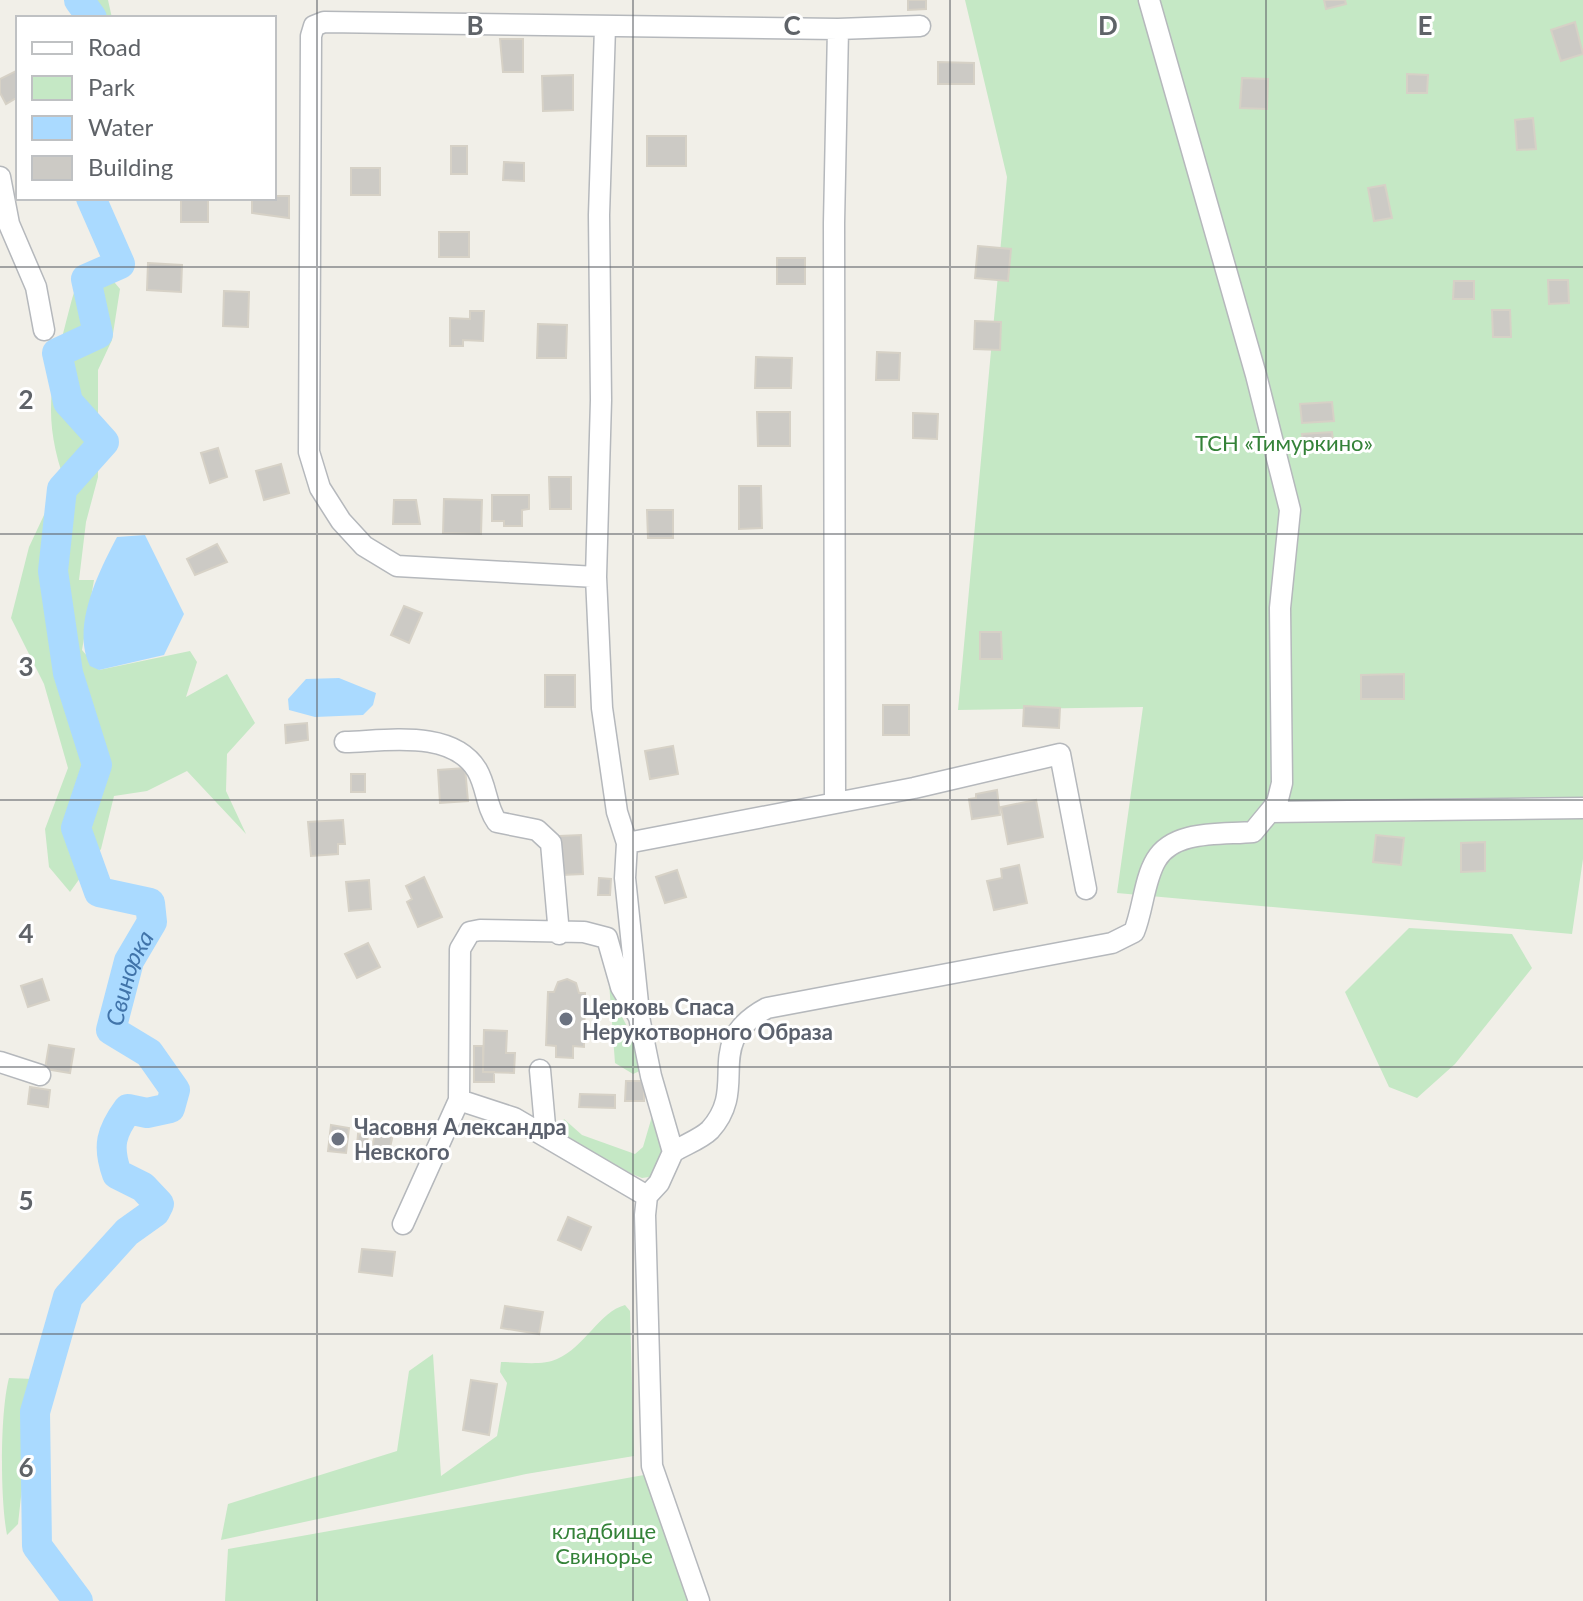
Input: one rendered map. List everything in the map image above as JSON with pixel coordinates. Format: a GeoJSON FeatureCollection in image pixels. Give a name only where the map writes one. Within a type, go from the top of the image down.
{"type":"FeatureCollection","features":[{"type":"Feature","properties":{"kind":"street"},"geometry":{"type":"LineString","coordinates":[[699,1601],[652,1466],[647,1196],[659,1183],[673,1152],[709,1132],[723,1110],[729,1081],[728,1048],[747,1019],[781,1005],[1112,943],[1134,932],[1155,861],[1169,846],[1185,838],[1253,832],[1270,812],[1282,783],[1280,608],[1290,510],[1252,361],[1149,0]]}},
{"type":"Feature","properties":{"kind":"street"},"geometry":{"type":"LineString","coordinates":[[596,577],[397,566],[364,546],[341,521],[320,488],[309,452],[311,36],[314,26],[324,22],[838,29],[920,26]]}},
{"type":"Feature","properties":{"kind":"street"},"geometry":{"type":"LineString","coordinates":[[605,27],[596,577],[602,708],[617,812],[627,843],[625,878],[639,984],[639,1017],[651,1076],[673,1152]]}},
{"type":"Feature","properties":{"kind":"street"},"geometry":{"type":"LineString","coordinates":[[835,802],[834,223],[838,29]]}},
{"type":"Feature","properties":{"kind":"street"},"geometry":{"type":"LineString","coordinates":[[0,177],[9,224],[36,287],[44,330]]}},
{"type":"Feature","properties":{"kind":"street"},"geometry":{"type":"LineString","coordinates":[[345,742],[436,743],[464,754],[478,772],[497,822],[537,830],[551,843],[559,934]]}},
{"type":"Feature","properties":{"kind":"street"},"geometry":{"type":"LineString","coordinates":[[627,843],[914,788],[1060,754],[1086,889]]}},
{"type":"Feature","properties":{"kind":"street"},"geometry":{"type":"LineString","coordinates":[[1270,812],[1583,808]]}},
{"type":"Feature","properties":{"kind":"street"},"geometry":{"type":"LineString","coordinates":[[403,1224],[459,1100],[460,949],[470,932],[594,933],[607,938],[621,987],[639,1017]]}},
{"type":"Feature","properties":{"kind":"street"},"geometry":{"type":"LineString","coordinates":[[0,1062],[40,1075]]}},
{"type":"Feature","properties":{"kind":"street"},"geometry":{"type":"LineString","coordinates":[[540,1070],[546,1137]]}},
{"type":"Feature","properties":{"kind":"street"},"geometry":{"type":"LineString","coordinates":[[459,1100],[514,1118],[647,1196]]}},
{"type":"Feature","properties":{"kind":"green space"},"geometry":{"type":"Polygon","coordinates":[[[66,0],[108,0],[112,16],[76,16],[66,0]]]}},
{"type":"Feature","properties":{"kind":"green space","name":"ТСН «Тимуркино»"},"geometry":{"type":"Polygon","coordinates":[[[965,0],[1583,0],[1583,859],[1572,934],[1117,893],[1143,707],[958,710],[1007,177],[965,0]]]}},
{"type":"Feature","properties":{"kind":"green space"},"geometry":{"type":"Polygon","coordinates":[[[95,259],[120,289],[112,340],[98,370],[98,477],[86,522],[79,580],[94,580],[82,650],[99,670],[190,651],[197,662],[186,697],[227,674],[255,723],[227,754],[226,791],[246,834],[187,771],[147,791],[114,796],[101,849],[70,892],[49,867],[45,829],[68,768],[44,684],[11,618],[29,547],[45,513],[70,496],[52,431],[52,392],[72,298],[78,282],[95,259]]]}},
{"type":"Feature","properties":{"kind":"green space"},"geometry":{"type":"Polygon","coordinates":[[[1409,928],[1512,934],[1532,968],[1455,1064],[1417,1098],[1389,1087],[1345,992],[1409,928]]]}},
{"type":"Feature","properties":{"kind":"green space"},"geometry":{"type":"Polygon","coordinates":[[[607,955],[620,1013],[643,1057],[642,1070],[633,1074],[615,1063],[607,955]]]}},
{"type":"Feature","properties":{"kind":"green space"},"geometry":{"type":"Polygon","coordinates":[[[653,1113],[665,1157],[656,1176],[642,1178],[632,1174],[570,1139],[560,1129],[564,1119],[582,1135],[635,1154],[643,1147],[653,1113]]]}},
{"type":"Feature","properties":{"kind":"green space"},"geometry":{"type":"Polygon","coordinates":[[[625,1305],[630,1311],[634,1456],[526,1474],[221,1540],[228,1504],[397,1451],[409,1371],[433,1354],[441,1476],[497,1436],[507,1383],[500,1372],[501,1362],[537,1363],[557,1359],[567,1354],[607,1315],[625,1305]]]}},
{"type":"Feature","properties":{"kind":"green space"},"geometry":{"type":"Polygon","coordinates":[[[9,1378],[34,1379],[18,1524],[7,1535],[2,1456],[9,1378]]]}},
{"type":"Feature","properties":{"kind":"green space","name":"кладбище Свинорье"},"geometry":{"type":"Polygon","coordinates":[[[644,1475],[691,1601],[225,1601],[228,1549],[644,1475]]]}},
{"type":"Feature","properties":{"kind":"water"},"geometry":{"type":"Polygon","coordinates":[[[145,535],[184,614],[164,655],[99,670],[90,666],[85,651],[85,618],[89,600],[117,537],[145,535]]]}},
{"type":"Feature","properties":{"kind":"water"},"geometry":{"type":"Polygon","coordinates":[[[339,678],[376,693],[373,705],[363,715],[315,717],[289,710],[288,699],[306,679],[339,678]]]}},
{"type":"Feature","properties":{"kind":"building"},"geometry":{"type":"Polygon","coordinates":[[[908,0],[926,0],[926,9],[908,10],[908,0]]]}},
{"type":"Feature","properties":{"kind":"building"},"geometry":{"type":"Polygon","coordinates":[[[1324,0],[1345,0],[1346,4],[1326,9],[1324,0]]]}},
{"type":"Feature","properties":{"kind":"building"},"geometry":{"type":"Polygon","coordinates":[[[1575,22],[1583,54],[1561,61],[1551,30],[1575,22]]]}},
{"type":"Feature","properties":{"kind":"building"},"geometry":{"type":"Polygon","coordinates":[[[500,39],[523,39],[523,72],[503,72],[500,39]]]}},
{"type":"Feature","properties":{"kind":"building"},"geometry":{"type":"Polygon","coordinates":[[[938,62],[974,63],[974,84],[938,84],[938,62]]]}},
{"type":"Feature","properties":{"kind":"building"},"geometry":{"type":"Polygon","coordinates":[[[16,71],[16,98],[6,104],[0,93],[0,79],[16,71]]]}},
{"type":"Feature","properties":{"kind":"building"},"geometry":{"type":"Polygon","coordinates":[[[1407,74],[1428,75],[1427,93],[1407,93],[1407,74]]]}},
{"type":"Feature","properties":{"kind":"building"},"geometry":{"type":"Polygon","coordinates":[[[573,75],[573,110],[543,111],[542,76],[573,75]]]}},
{"type":"Feature","properties":{"kind":"building"},"geometry":{"type":"Polygon","coordinates":[[[1242,78],[1268,79],[1267,109],[1240,108],[1242,78]]]}},
{"type":"Feature","properties":{"kind":"building"},"geometry":{"type":"Polygon","coordinates":[[[1533,118],[1536,149],[1517,150],[1515,120],[1533,118]]]}},
{"type":"Feature","properties":{"kind":"building"},"geometry":{"type":"Polygon","coordinates":[[[647,136],[686,136],[686,166],[647,166],[647,136]]]}},
{"type":"Feature","properties":{"kind":"building"},"geometry":{"type":"Polygon","coordinates":[[[451,146],[467,146],[467,174],[451,174],[451,146]]]}},
{"type":"Feature","properties":{"kind":"building"},"geometry":{"type":"Polygon","coordinates":[[[504,162],[524,163],[524,181],[503,180],[504,162]]]}},
{"type":"Feature","properties":{"kind":"building"},"geometry":{"type":"Polygon","coordinates":[[[351,168],[380,168],[380,195],[351,195],[351,168]]]}},
{"type":"Feature","properties":{"kind":"building"},"geometry":{"type":"Polygon","coordinates":[[[1385,185],[1392,218],[1374,221],[1368,188],[1385,185]]]}},
{"type":"Feature","properties":{"kind":"building"},"geometry":{"type":"Polygon","coordinates":[[[276,196],[289,196],[289,218],[252,213],[252,200],[276,200],[276,196]]]}},
{"type":"Feature","properties":{"kind":"building"},"geometry":{"type":"Polygon","coordinates":[[[181,200],[208,200],[208,222],[181,222],[181,200]]]}},
{"type":"Feature","properties":{"kind":"building"},"geometry":{"type":"Polygon","coordinates":[[[439,232],[469,232],[469,257],[439,257],[439,232]]]}},
{"type":"Feature","properties":{"kind":"building"},"geometry":{"type":"Polygon","coordinates":[[[978,246],[1011,249],[1008,281],[975,278],[978,246]]]}},
{"type":"Feature","properties":{"kind":"building"},"geometry":{"type":"Polygon","coordinates":[[[777,258],[805,258],[805,284],[777,284],[777,258]]]}},
{"type":"Feature","properties":{"kind":"building"},"geometry":{"type":"Polygon","coordinates":[[[148,263],[182,265],[181,292],[147,290],[148,263]]]}},
{"type":"Feature","properties":{"kind":"building"},"geometry":{"type":"Polygon","coordinates":[[[1548,280],[1568,280],[1569,303],[1549,304],[1548,280]]]}},
{"type":"Feature","properties":{"kind":"building"},"geometry":{"type":"Polygon","coordinates":[[[1454,281],[1474,281],[1474,299],[1453,299],[1454,281]]]}},
{"type":"Feature","properties":{"kind":"building"},"geometry":{"type":"Polygon","coordinates":[[[224,291],[249,292],[248,327],[223,326],[224,291]]]}},
{"type":"Feature","properties":{"kind":"building"},"geometry":{"type":"Polygon","coordinates":[[[1492,310],[1510,310],[1511,337],[1493,337],[1492,310]]]}},
{"type":"Feature","properties":{"kind":"building"},"geometry":{"type":"Polygon","coordinates":[[[470,311],[484,311],[483,341],[463,340],[463,346],[450,346],[450,318],[470,319],[470,311]]]}},
{"type":"Feature","properties":{"kind":"building"},"geometry":{"type":"Polygon","coordinates":[[[975,321],[1001,322],[1000,350],[974,349],[975,321]]]}},
{"type":"Feature","properties":{"kind":"building"},"geometry":{"type":"Polygon","coordinates":[[[538,324],[567,325],[566,358],[537,358],[538,324]]]}},
{"type":"Feature","properties":{"kind":"building"},"geometry":{"type":"Polygon","coordinates":[[[877,352],[900,353],[899,380],[876,380],[877,352]]]}},
{"type":"Feature","properties":{"kind":"building"},"geometry":{"type":"Polygon","coordinates":[[[756,357],[792,358],[791,388],[755,388],[756,357]]]}},
{"type":"Feature","properties":{"kind":"building"},"geometry":{"type":"Polygon","coordinates":[[[1332,402],[1334,421],[1302,423],[1300,404],[1332,402]]]}},
{"type":"Feature","properties":{"kind":"building"},"geometry":{"type":"Polygon","coordinates":[[[757,412],[790,412],[790,446],[758,446],[757,412]]]}},
{"type":"Feature","properties":{"kind":"building"},"geometry":{"type":"Polygon","coordinates":[[[913,413],[938,414],[937,439],[913,438],[913,413]]]}},
{"type":"Feature","properties":{"kind":"building"},"geometry":{"type":"Polygon","coordinates":[[[1332,432],[1334,449],[1304,452],[1302,434],[1332,432]]]}},
{"type":"Feature","properties":{"kind":"building"},"geometry":{"type":"Polygon","coordinates":[[[218,448],[227,477],[210,483],[201,453],[218,448]]]}},
{"type":"Feature","properties":{"kind":"building"},"geometry":{"type":"Polygon","coordinates":[[[281,464],[289,493],[264,500],[256,471],[281,464]]]}},
{"type":"Feature","properties":{"kind":"building"},"geometry":{"type":"Polygon","coordinates":[[[549,477],[571,477],[571,509],[550,509],[549,477]]]}},
{"type":"Feature","properties":{"kind":"building"},"geometry":{"type":"Polygon","coordinates":[[[739,486],[761,486],[762,528],[739,529],[739,486]]]}},
{"type":"Feature","properties":{"kind":"building"},"geometry":{"type":"Polygon","coordinates":[[[492,495],[529,495],[529,509],[522,510],[522,526],[504,526],[504,521],[492,521],[492,495]]]}},
{"type":"Feature","properties":{"kind":"building"},"geometry":{"type":"Polygon","coordinates":[[[444,499],[482,500],[481,534],[443,533],[444,499]]]}},
{"type":"Feature","properties":{"kind":"building"},"geometry":{"type":"Polygon","coordinates":[[[394,500],[416,500],[420,524],[393,524],[394,500]]]}},
{"type":"Feature","properties":{"kind":"building"},"geometry":{"type":"Polygon","coordinates":[[[647,510],[673,510],[673,538],[648,538],[647,510]]]}},
{"type":"Feature","properties":{"kind":"building"},"geometry":{"type":"Polygon","coordinates":[[[217,544],[227,562],[195,575],[187,559],[217,544]]]}},
{"type":"Feature","properties":{"kind":"building"},"geometry":{"type":"Polygon","coordinates":[[[404,606],[422,613],[409,643],[391,635],[404,606]]]}},
{"type":"Feature","properties":{"kind":"building"},"geometry":{"type":"Polygon","coordinates":[[[980,632],[1001,632],[1002,659],[980,659],[980,632]]]}},
{"type":"Feature","properties":{"kind":"building"},"geometry":{"type":"Polygon","coordinates":[[[1404,674],[1404,699],[1361,699],[1361,675],[1404,674]]]}},
{"type":"Feature","properties":{"kind":"building"},"geometry":{"type":"Polygon","coordinates":[[[545,675],[575,675],[575,707],[545,707],[545,675]]]}},
{"type":"Feature","properties":{"kind":"building"},"geometry":{"type":"Polygon","coordinates":[[[883,705],[909,705],[909,735],[883,735],[883,705]]]}},
{"type":"Feature","properties":{"kind":"building"},"geometry":{"type":"Polygon","coordinates":[[[1024,706],[1060,708],[1059,728],[1023,726],[1024,706]]]}},
{"type":"Feature","properties":{"kind":"building"},"geometry":{"type":"Polygon","coordinates":[[[307,723],[308,740],[286,743],[285,725],[307,723]]]}},
{"type":"Feature","properties":{"kind":"building"},"geometry":{"type":"Polygon","coordinates":[[[673,746],[678,774],[650,779],[645,751],[673,746]]]}},
{"type":"Feature","properties":{"kind":"building"},"geometry":{"type":"Polygon","coordinates":[[[465,768],[468,801],[440,803],[438,770],[465,768]]]}},
{"type":"Feature","properties":{"kind":"building"},"geometry":{"type":"Polygon","coordinates":[[[351,774],[365,774],[365,792],[351,792],[351,774]]]}},
{"type":"Feature","properties":{"kind":"building"},"geometry":{"type":"Polygon","coordinates":[[[997,790],[1000,815],[972,819],[969,799],[976,798],[976,794],[997,790]]]}},
{"type":"Feature","properties":{"kind":"building"},"geometry":{"type":"Polygon","coordinates":[[[1036,800],[1043,837],[1008,844],[1001,807],[1036,800]]]}},
{"type":"Feature","properties":{"kind":"building"},"geometry":{"type":"Polygon","coordinates":[[[343,820],[345,844],[338,844],[338,854],[311,856],[308,822],[343,820]]]}},
{"type":"Feature","properties":{"kind":"building"},"geometry":{"type":"Polygon","coordinates":[[[581,835],[583,874],[562,875],[560,836],[581,835]]]}},
{"type":"Feature","properties":{"kind":"building"},"geometry":{"type":"Polygon","coordinates":[[[1376,835],[1404,838],[1401,865],[1373,862],[1376,835]]]}},
{"type":"Feature","properties":{"kind":"building"},"geometry":{"type":"Polygon","coordinates":[[[1485,842],[1485,871],[1461,872],[1461,843],[1485,842]]]}},
{"type":"Feature","properties":{"kind":"building"},"geometry":{"type":"Polygon","coordinates":[[[1019,865],[1027,903],[994,910],[987,881],[1002,878],[1001,869],[1019,865]]]}},
{"type":"Feature","properties":{"kind":"building"},"geometry":{"type":"Polygon","coordinates":[[[677,870],[686,897],[665,903],[656,877],[677,870]]]}},
{"type":"Feature","properties":{"kind":"building"},"geometry":{"type":"Polygon","coordinates":[[[424,877],[442,917],[418,927],[407,902],[412,899],[406,886],[424,877]]]}},
{"type":"Feature","properties":{"kind":"building"},"geometry":{"type":"Polygon","coordinates":[[[599,878],[611,879],[610,895],[598,895],[599,878]]]}},
{"type":"Feature","properties":{"kind":"building"},"geometry":{"type":"Polygon","coordinates":[[[369,880],[371,909],[349,911],[346,882],[369,880]]]}},
{"type":"Feature","properties":{"kind":"building"},"geometry":{"type":"Polygon","coordinates":[[[368,943],[380,967],[357,978],[345,954],[368,943]]]}},
{"type":"Feature","properties":{"kind":"building"},"geometry":{"type":"Polygon","coordinates":[[[42,979],[49,1000],[28,1007],[21,986],[42,979]]]}},
{"type":"Feature","properties":{"kind":"building","name":"Церковь Спаса Нерукотворного Образа"},"geometry":{"type":"Polygon","coordinates":[[[567,979],[576,983],[579,993],[585,993],[584,1047],[573,1046],[573,1058],[556,1057],[556,1046],[546,1045],[548,992],[554,992],[558,982],[567,979]]]}},
{"type":"Feature","properties":{"kind":"building"},"geometry":{"type":"Polygon","coordinates":[[[484,1030],[507,1031],[506,1053],[515,1053],[514,1073],[483,1072],[484,1030]]]}},
{"type":"Feature","properties":{"kind":"building"},"geometry":{"type":"Polygon","coordinates":[[[49,1045],[74,1049],[70,1073],[45,1069],[49,1045]]]}},
{"type":"Feature","properties":{"kind":"building"},"geometry":{"type":"Polygon","coordinates":[[[474,1046],[483,1046],[483,1072],[494,1072],[494,1082],[474,1082],[474,1046]]]}},
{"type":"Feature","properties":{"kind":"building"},"geometry":{"type":"Polygon","coordinates":[[[626,1081],[644,1081],[644,1101],[625,1101],[626,1081]]]}},
{"type":"Feature","properties":{"kind":"building"},"geometry":{"type":"Polygon","coordinates":[[[30,1087],[50,1090],[48,1107],[28,1104],[30,1087]]]}},
{"type":"Feature","properties":{"kind":"building"},"geometry":{"type":"Polygon","coordinates":[[[580,1094],[615,1095],[615,1108],[579,1107],[580,1094]]]}},
{"type":"Feature","properties":{"kind":"building"},"geometry":{"type":"Polygon","coordinates":[[[381,1123],[391,1124],[394,1130],[389,1152],[372,1148],[376,1129],[381,1123]]]}},
{"type":"Feature","properties":{"kind":"building","name":"Часовня Александра Невского"},"geometry":{"type":"Polygon","coordinates":[[[331,1125],[349,1128],[346,1153],[328,1151],[331,1125]]]}},
{"type":"Feature","properties":{"kind":"building"},"geometry":{"type":"Polygon","coordinates":[[[358,1134],[368,1136],[366,1148],[357,1146],[358,1134]]]}},
{"type":"Feature","properties":{"kind":"building"},"geometry":{"type":"Polygon","coordinates":[[[568,1217],[591,1227],[581,1250],[558,1240],[568,1217]]]}},
{"type":"Feature","properties":{"kind":"building"},"geometry":{"type":"Polygon","coordinates":[[[362,1249],[395,1252],[392,1276],[359,1272],[362,1249]]]}},
{"type":"Feature","properties":{"kind":"building"},"geometry":{"type":"Polygon","coordinates":[[[505,1306],[543,1312],[539,1334],[501,1328],[505,1306]]]}},
{"type":"Feature","properties":{"kind":"building"},"geometry":{"type":"Polygon","coordinates":[[[471,1380],[497,1384],[489,1435],[463,1430],[471,1380]]]}},
{"type":"Feature","properties":{"kind":"waterway","name":"Свинорка"},"geometry":{"type":"LineString","coordinates":[[79,0],[91,16]]}},
{"type":"Feature","properties":{"kind":"waterway","name":"Свинорка"},"geometry":{"type":"LineString","coordinates":[[78,1601],[37,1546],[35,1412],[68,1297],[127,1232],[155,1212],[159,1204],[143,1187],[117,1174],[112,1155],[114,1132],[128,1109],[147,1113],[170,1108],[175,1090],[149,1053],[111,1030],[129,961],[152,922],[150,903],[99,892],[76,828],[97,765],[68,673],[53,571],[62,489],[104,442],[68,402],[57,353],[98,334],[86,279],[120,264],[92,200]]}},
{"type":"Feature","properties":{"kind":"place","name":"Церковь Спаса Нерукотворного Образа"},"geometry":{"type":"Point","coordinates":[566,1019]}},
{"type":"Feature","properties":{"kind":"place","name":"Часовня Александра Невского"},"geometry":{"type":"Point","coordinates":[338,1139]}}]}
